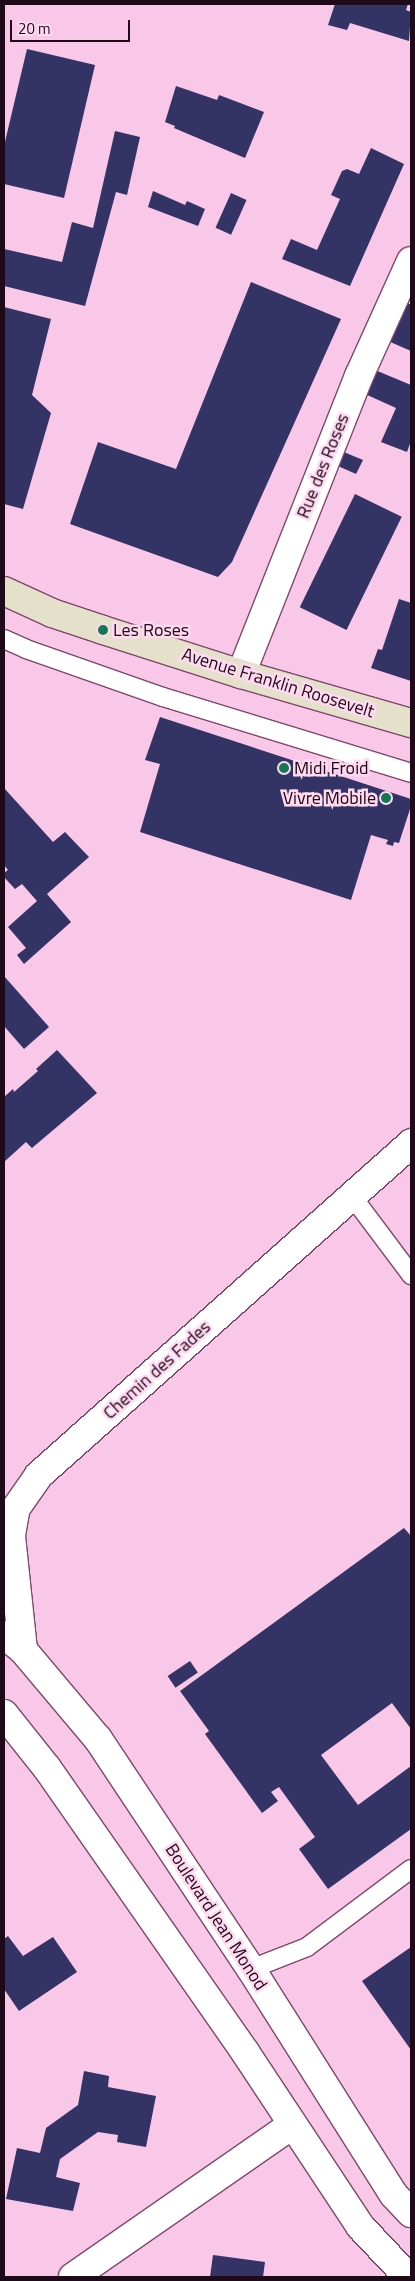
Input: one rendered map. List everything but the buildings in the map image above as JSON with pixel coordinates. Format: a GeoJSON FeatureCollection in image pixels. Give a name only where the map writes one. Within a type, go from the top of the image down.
{"type":"FeatureCollection","features":[{"type":"Feature","properties":{"kind":"main road","name":"Avenue Franklin Roosevelt"},"geometry":{"type":"LineString","coordinates":[[4,591],[52,612],[241,674],[411,723]]}},
{"type":"Feature","properties":{"kind":"street","name":"Rue des Roses"},"geometry":{"type":"LineString","coordinates":[[241,674],[358,376],[411,261]]}},
{"type":"Feature","properties":{"kind":"street","name":"Chemin des Fades"},"geometry":{"type":"LineString","coordinates":[[10,1642],[11,1535],[16,1508],[39,1475],[411,1143]]}},
{"type":"Feature","properties":{"kind":"street","name":"Boulevard Jean Monod"},"geometry":{"type":"LineString","coordinates":[[10,1642],[98,1739],[250,1969],[394,2195],[411,2213]]}},
{"type":"Feature","properties":{"kind":"street"},"geometry":{"type":"LineString","coordinates":[[4,1714],[53,1776],[246,2052],[292,2125],[360,2226],[408,2277]]}},
{"type":"Feature","properties":{"kind":"street"},"geometry":{"type":"LineString","coordinates":[[73,2277],[292,2125]]}},
{"type":"Feature","properties":{"kind":"lane"},"geometry":{"type":"LineString","coordinates":[[4,639],[26,649],[163,697],[411,773]]}},
{"type":"Feature","properties":{"kind":"lane"},"geometry":{"type":"LineString","coordinates":[[352,1196],[411,1274]]}},
{"type":"Feature","properties":{"kind":"lane"},"geometry":{"type":"LineString","coordinates":[[250,1969],[306,1947],[411,1869]]}},
{"type":"Feature","properties":{"kind":"place","name":"Les Roses"},"geometry":{"type":"Point","coordinates":[103,630]}},
{"type":"Feature","properties":{"kind":"place","name":"Midi Froid"},"geometry":{"type":"Point","coordinates":[284,768]}},
{"type":"Feature","properties":{"kind":"place","name":"Vivre Mobile"},"geometry":{"type":"Point","coordinates":[386,798]}}]}
